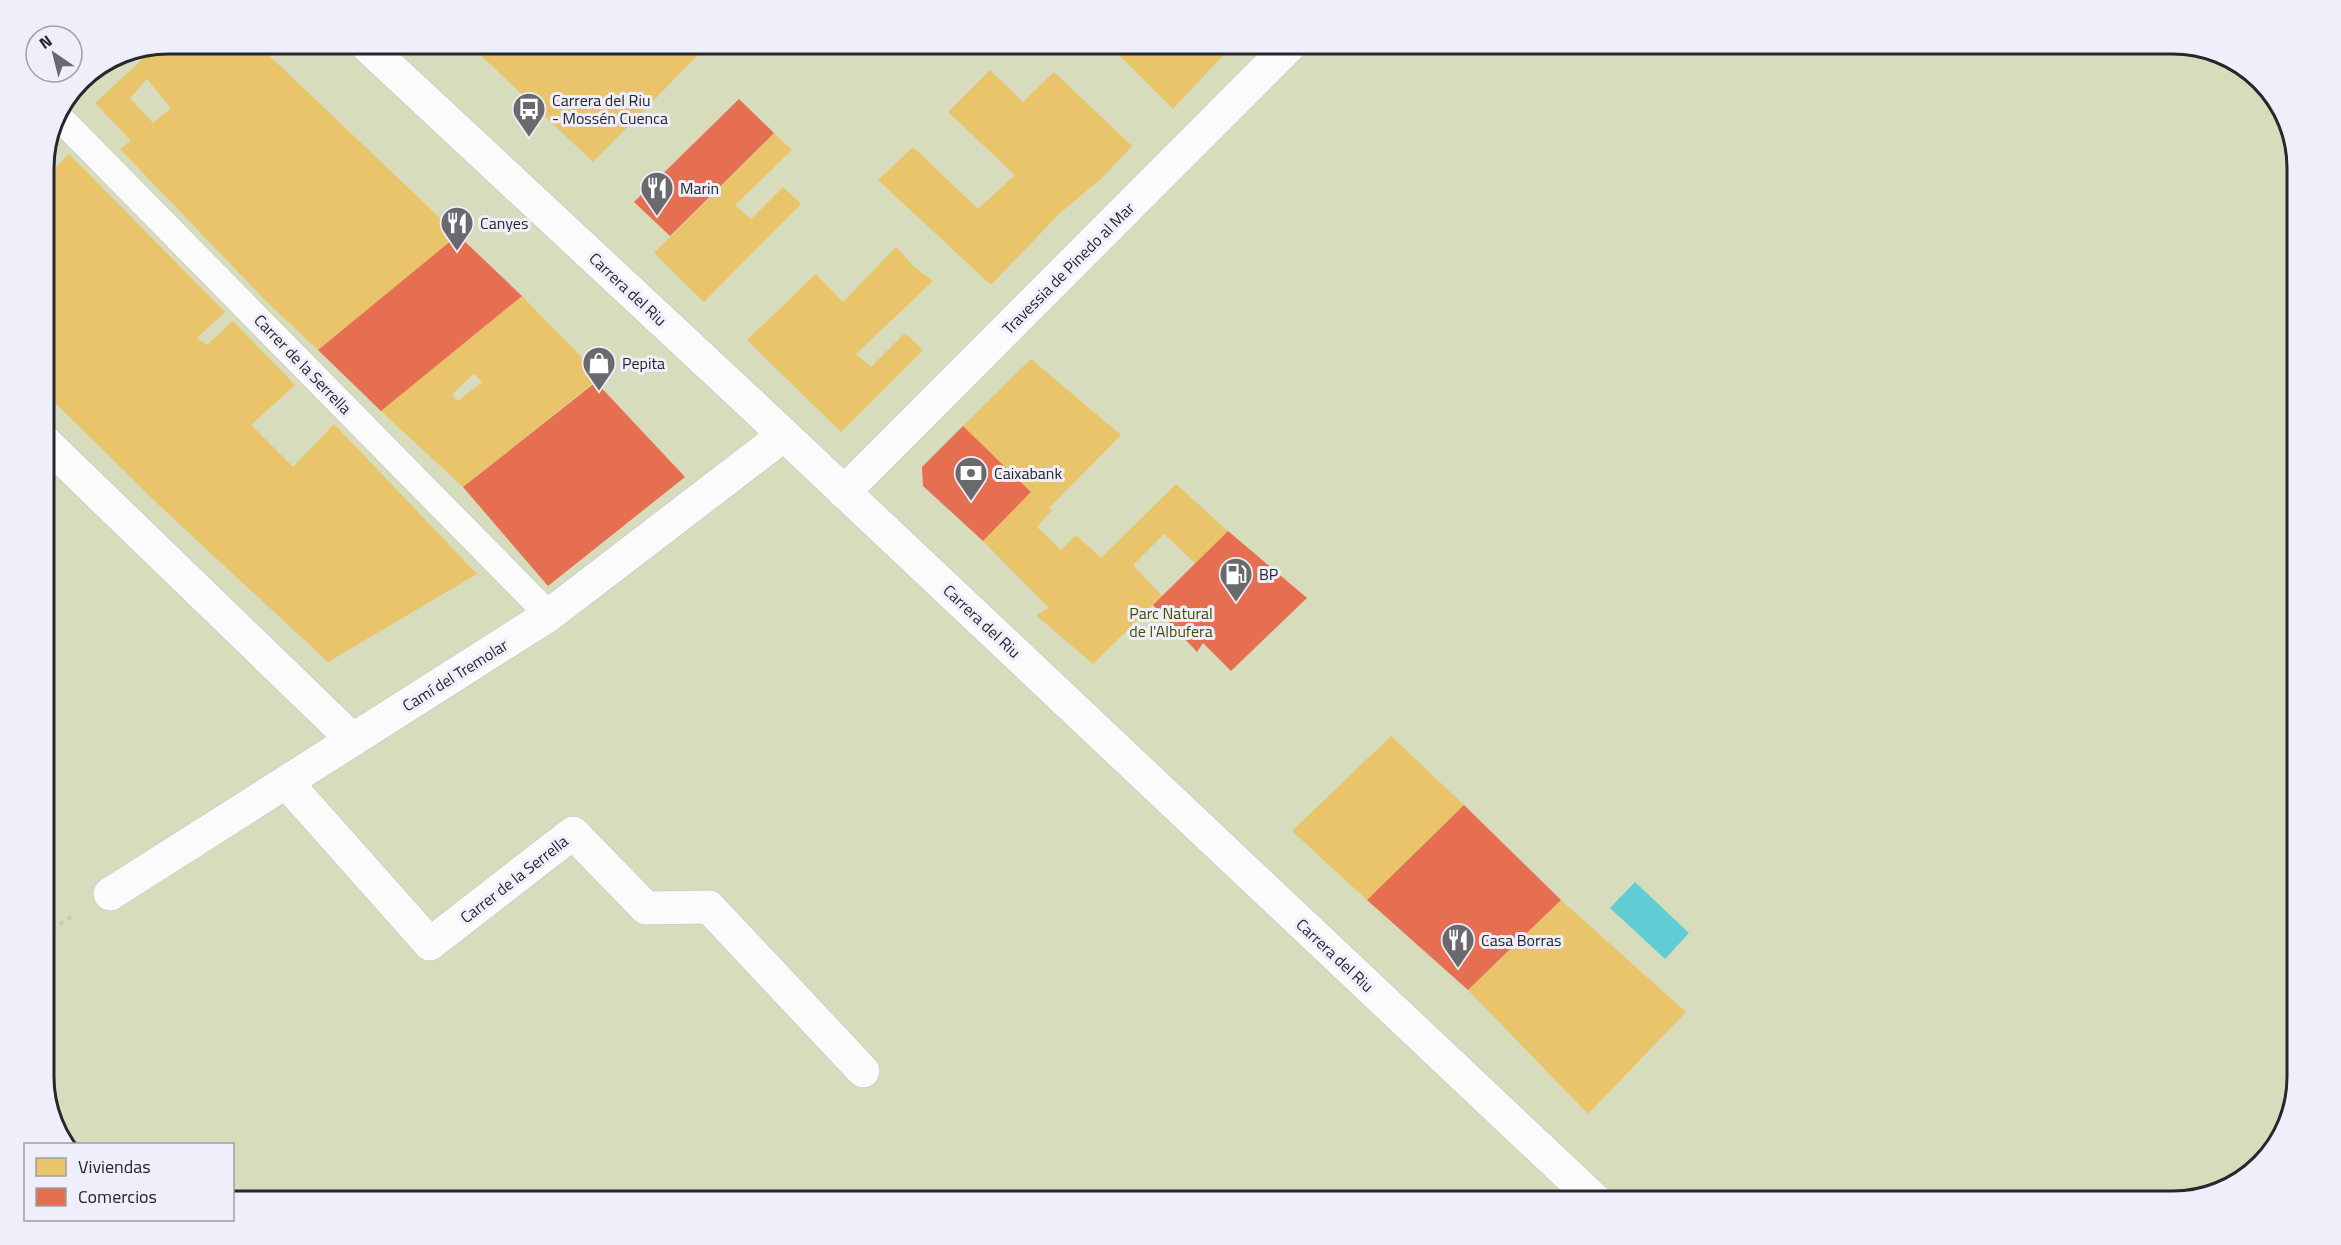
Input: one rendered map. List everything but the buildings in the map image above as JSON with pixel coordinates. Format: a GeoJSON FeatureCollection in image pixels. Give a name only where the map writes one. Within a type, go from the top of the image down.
{"type":"FeatureCollection","features":[{"type":"Feature","properties":{"kind":"street","name":"Carrera del Riu"},"geometry":{"type":"LineString","coordinates":[[376,54],[784,435],[1584,1191]]}},
{"type":"Feature","properties":{"kind":"street","name":"Travessia de Pinedo al Mar"},"geometry":{"type":"LineString","coordinates":[[844,492],[1281,54]]}},
{"type":"Feature","properties":{"kind":"street","name":"Camí del Tremolar"},"geometry":{"type":"LineString","coordinates":[[110,894],[549,615],[784,435]]}},
{"type":"Feature","properties":{"kind":"street"},"geometry":{"type":"LineString","coordinates":[[54,451],[353,740]]}},
{"type":"Feature","properties":{"kind":"street","name":"Carrer de la Serrella"},"geometry":{"type":"LineString","coordinates":[[286,782],[430,944],[573,833],[646,908],[709,907],[863,1071]]}},
{"type":"Feature","properties":{"kind":"lane","name":"Carrer de la Serrella"},"geometry":{"type":"LineString","coordinates":[[64,122],[549,615]]}},
{"type":"Feature","properties":{"kind":"green space","name":"Parc Natural de l'Albufera"},"geometry":{"type":"Polygon","coordinates":[[[160,54],[2173,54],[2195,56],[2224,66],[2248,82],[2268,105],[2281,131],[2287,160],[2287,1085],[2281,1114],[2275,1128],[2264,1147],[2243,1168],[2203,1187],[2173,1191],[234,1191],[234,1143],[75,1143],[60,1114],[54,1085],[54,160],[63,124],[77,98],[105,73],[131,60],[160,54]]]}},
{"type":"Feature","properties":{"kind":"water"},"geometry":{"type":"Polygon","coordinates":[[[1635,882],[1689,933],[1665,959],[1610,908],[1635,882]]]}},
{"type":"Feature","properties":{"kind":"place","name":"Carrera del Riu - Mossén Cuenca"},"geometry":{"type":"Point","coordinates":[529,138]}},
{"type":"Feature","properties":{"kind":"place","name":"Marin"},"geometry":{"type":"Point","coordinates":[657,217]}},
{"type":"Feature","properties":{"kind":"place","name":"Canyes"},"geometry":{"type":"Point","coordinates":[457,252]}},
{"type":"Feature","properties":{"kind":"place","name":"Pepita"},"geometry":{"type":"Point","coordinates":[599,392]}},
{"type":"Feature","properties":{"kind":"place","name":"Caixabank"},"geometry":{"type":"Point","coordinates":[971,502]}},
{"type":"Feature","properties":{"kind":"place","name":"BP"},"geometry":{"type":"Point","coordinates":[1236,603]}},
{"type":"Feature","properties":{"kind":"place","name":"Casa Borras"},"geometry":{"type":"Point","coordinates":[1458,969]}}]}
